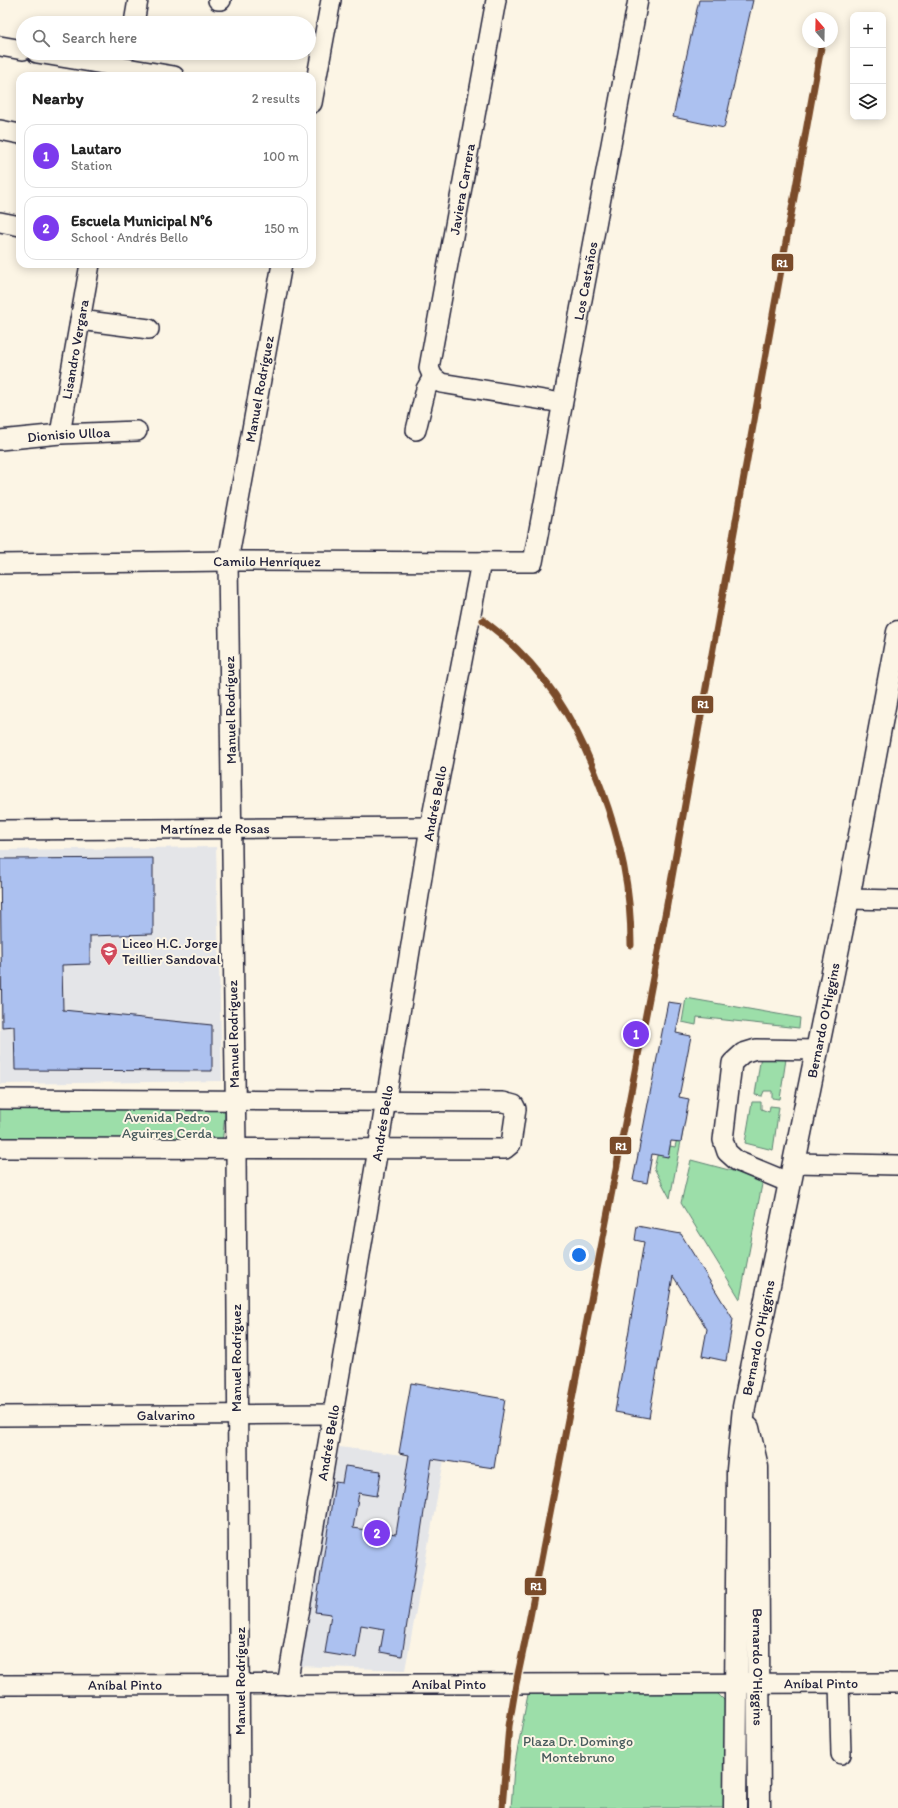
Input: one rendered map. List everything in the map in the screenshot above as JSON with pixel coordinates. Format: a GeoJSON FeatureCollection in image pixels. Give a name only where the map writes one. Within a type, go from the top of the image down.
{"type":"FeatureCollection","features":[{"type":"Feature","properties":{"kind":"main road","name":"Bernardo O'Higgins"},"geometry":{"type":"LineString","coordinates":[[735,1808],[738,1470],[744,1408],[848,899],[898,632]]}},
{"type":"Feature","properties":{"kind":"main road","name":"Bernardo O'Higgins"},"geometry":{"type":"LineString","coordinates":[[744,1408],[757,1467],[757,1683],[759,1808]]}},
{"type":"Feature","properties":{"kind":"street"},"geometry":{"type":"LineString","coordinates":[[135,16],[138,0]]}},
{"type":"Feature","properties":{"kind":"street"},"geometry":{"type":"LineString","coordinates":[[316,81],[331,0]]}},
{"type":"Feature","properties":{"kind":"street","name":"Javiera Carrera"},"geometry":{"type":"LineString","coordinates":[[433,377],[429,368],[496,0]]}},
{"type":"Feature","properties":{"kind":"street","name":"Los Castaños"},"geometry":{"type":"LineString","coordinates":[[533,562],[638,0]]}},
{"type":"Feature","properties":{"kind":"street"},"geometry":{"type":"LineString","coordinates":[[0,46],[16,49]]}},
{"type":"Feature","properties":{"kind":"street"},"geometry":{"type":"LineString","coordinates":[[85,60],[155,72]]}},
{"type":"Feature","properties":{"kind":"street"},"geometry":{"type":"LineString","coordinates":[[0,130],[16,133]]}},
{"type":"Feature","properties":{"kind":"street"},"geometry":{"type":"LineString","coordinates":[[0,222],[16,225]]}},
{"type":"Feature","properties":{"kind":"street","name":"Lisandro Vergara"},"geometry":{"type":"LineString","coordinates":[[60,434],[89,268]]}},
{"type":"Feature","properties":{"kind":"street","name":"Manuel Rodríguez"},"geometry":{"type":"LineString","coordinates":[[240,1808],[240,1684],[236,1415],[236,1149],[234,1100],[228,561],[281,268]]}},
{"type":"Feature","properties":{"kind":"street"},"geometry":{"type":"LineString","coordinates":[[80,320],[149,329]]}},
{"type":"Feature","properties":{"kind":"street"},"geometry":{"type":"LineString","coordinates":[[416,430],[426,389],[433,377],[441,383],[562,403]]}},
{"type":"Feature","properties":{"kind":"street","name":"Dionisio Ulloa"},"geometry":{"type":"LineString","coordinates":[[0,440],[60,434],[137,431]]}},
{"type":"Feature","properties":{"kind":"street","name":"Camilo Henríquez"},"geometry":{"type":"LineString","coordinates":[[0,564],[228,561],[533,562]]}},
{"type":"Feature","properties":{"kind":"street","name":"Andrés Bello"},"geometry":{"type":"LineString","coordinates":[[287,1684],[378,1149],[384,1101],[430,827],[481,562]]}},
{"type":"Feature","properties":{"kind":"street","name":"Martínez de Rosas"},"geometry":{"type":"LineString","coordinates":[[0,830],[430,827]]}},
{"type":"Feature","properties":{"kind":"street"},"geometry":{"type":"LineString","coordinates":[[848,899],[898,900]]}},
{"type":"Feature","properties":{"kind":"street"},"geometry":{"type":"LineString","coordinates":[[817,1050],[756,1049],[743,1053],[732,1063],[723,1133],[724,1147],[737,1161],[792,1173],[898,1165]]}},
{"type":"Feature","properties":{"kind":"street"},"geometry":{"type":"LineString","coordinates":[[0,1099],[509,1103],[514,1105],[516,1109],[511,1144],[505,1149],[0,1148]]}},
{"type":"Feature","properties":{"kind":"street","name":"Galvarino"},"geometry":{"type":"LineString","coordinates":[[0,1416],[333,1414]]}},
{"type":"Feature","properties":{"kind":"street"},"geometry":{"type":"LineString","coordinates":[[839,1683],[841,1754]]}},
{"type":"Feature","properties":{"kind":"street","name":"Aníbal Pinto"},"geometry":{"type":"LineString","coordinates":[[0,1685],[898,1683]]}},
{"type":"Feature","properties":{"kind":"shaded area","name":"Liceo H.C. Jorge Teillier Sandoval"},"geometry":{"type":"Polygon","coordinates":[[[216,847],[222,1081],[0,1084],[0,850],[216,847]]]}},
{"type":"Feature","properties":{"kind":"shaded area"},"geometry":{"type":"Polygon","coordinates":[[[339,1447],[444,1460],[405,1670],[298,1666],[339,1447]]]}},
{"type":"Feature","properties":{"kind":"green space"},"geometry":{"type":"Polygon","coordinates":[[[686,998],[800,1018],[799,1028],[697,1017],[696,1025],[682,1022],[686,998]]]}},
{"type":"Feature","properties":{"kind":"green space"},"geometry":{"type":"Polygon","coordinates":[[[761,1055],[786,1059],[780,1099],[772,1098],[772,1091],[764,1091],[762,1096],[755,1095],[761,1055]]]}},
{"type":"Feature","properties":{"kind":"green space"},"geometry":{"type":"Polygon","coordinates":[[[752,1102],[761,1102],[761,1109],[769,1112],[770,1106],[779,1107],[773,1150],[745,1143],[752,1102]]]}},
{"type":"Feature","properties":{"kind":"green space","name":"Avenida Pedro Aguirres Cerda"},"geometry":{"type":"Polygon","coordinates":[[[226,1104],[222,1145],[0,1145],[0,1108],[226,1104]]]}},
{"type":"Feature","properties":{"kind":"green space"},"geometry":{"type":"Polygon","coordinates":[[[679,1130],[683,1131],[670,1198],[654,1168],[660,1144],[675,1147],[679,1130]]]}},
{"type":"Feature","properties":{"kind":"green space"},"geometry":{"type":"Polygon","coordinates":[[[691,1160],[763,1179],[740,1299],[681,1203],[691,1160]]]}},
{"type":"Feature","properties":{"kind":"green space","name":"Plaza Dr. Domingo Montebruno"},"geometry":{"type":"Polygon","coordinates":[[[529,1689],[717,1693],[724,1700],[729,1713],[729,1808],[511,1808],[514,1768],[529,1689]]]}},
{"type":"Feature","properties":{"kind":"building"},"geometry":{"type":"Polygon","coordinates":[[[699,0],[753,0],[724,128],[673,117],[699,0]]]}},
{"type":"Feature","properties":{"kind":"building"},"geometry":{"type":"Polygon","coordinates":[[[153,858],[153,934],[90,936],[90,964],[62,965],[63,1010],[212,1025],[212,1071],[15,1070],[14,1026],[2,1027],[0,859],[153,858]]]}},
{"type":"Feature","properties":{"kind":"building"},"geometry":{"type":"Polygon","coordinates":[[[668,1002],[682,1004],[676,1033],[691,1036],[679,1097],[689,1099],[681,1142],[671,1141],[668,1157],[652,1154],[647,1183],[633,1180],[668,1002]]]}},
{"type":"Feature","properties":{"kind":"building"},"geometry":{"type":"Polygon","coordinates":[[[637,1226],[681,1234],[733,1319],[726,1361],[702,1356],[707,1329],[673,1276],[649,1418],[615,1412],[644,1242],[635,1240],[637,1226]]]}},
{"type":"Feature","properties":{"kind":"building"},"geometry":{"type":"Polygon","coordinates":[[[411,1383],[505,1399],[494,1468],[432,1459],[402,1656],[380,1652],[384,1629],[361,1625],[356,1658],[325,1653],[331,1614],[315,1612],[335,1482],[342,1483],[345,1466],[381,1471],[377,1496],[359,1493],[353,1528],[396,1534],[409,1455],[399,1453],[411,1383]]]}},
{"type":"Feature","properties":{"kind":"railway"},"geometry":{"type":"LineString","coordinates":[[483,620],[524,656],[540,675],[568,716],[591,763],[608,808],[624,865],[631,924],[631,945]]}},
{"type":"Feature","properties":{"kind":"transit line","name":"R1"},"geometry":{"type":"LineString","coordinates":[[502,1808],[509,1726],[516,1684],[666,910],[821,48]]}},
{"type":"Feature","properties":{"kind":"transit line","name":"R1"},"geometry":{"type":"LineString","coordinates":[[483,620],[524,656],[540,675],[568,716],[591,763],[608,808],[624,865],[631,924],[631,945]]}},
{"type":"Feature","properties":{"kind":"place","name":"Liceo H.C. Jorge Teillier Sandoval"},"geometry":{"type":"Point","coordinates":[109,966]}},
{"type":"Feature","properties":{"kind":"place","name":"Lautaro"},"geometry":{"type":"Point","coordinates":[636,1034]}},
{"type":"Feature","properties":{"kind":"place","name":"Escuela Municipal N°6"},"geometry":{"type":"Point","coordinates":[377,1533]}}]}
